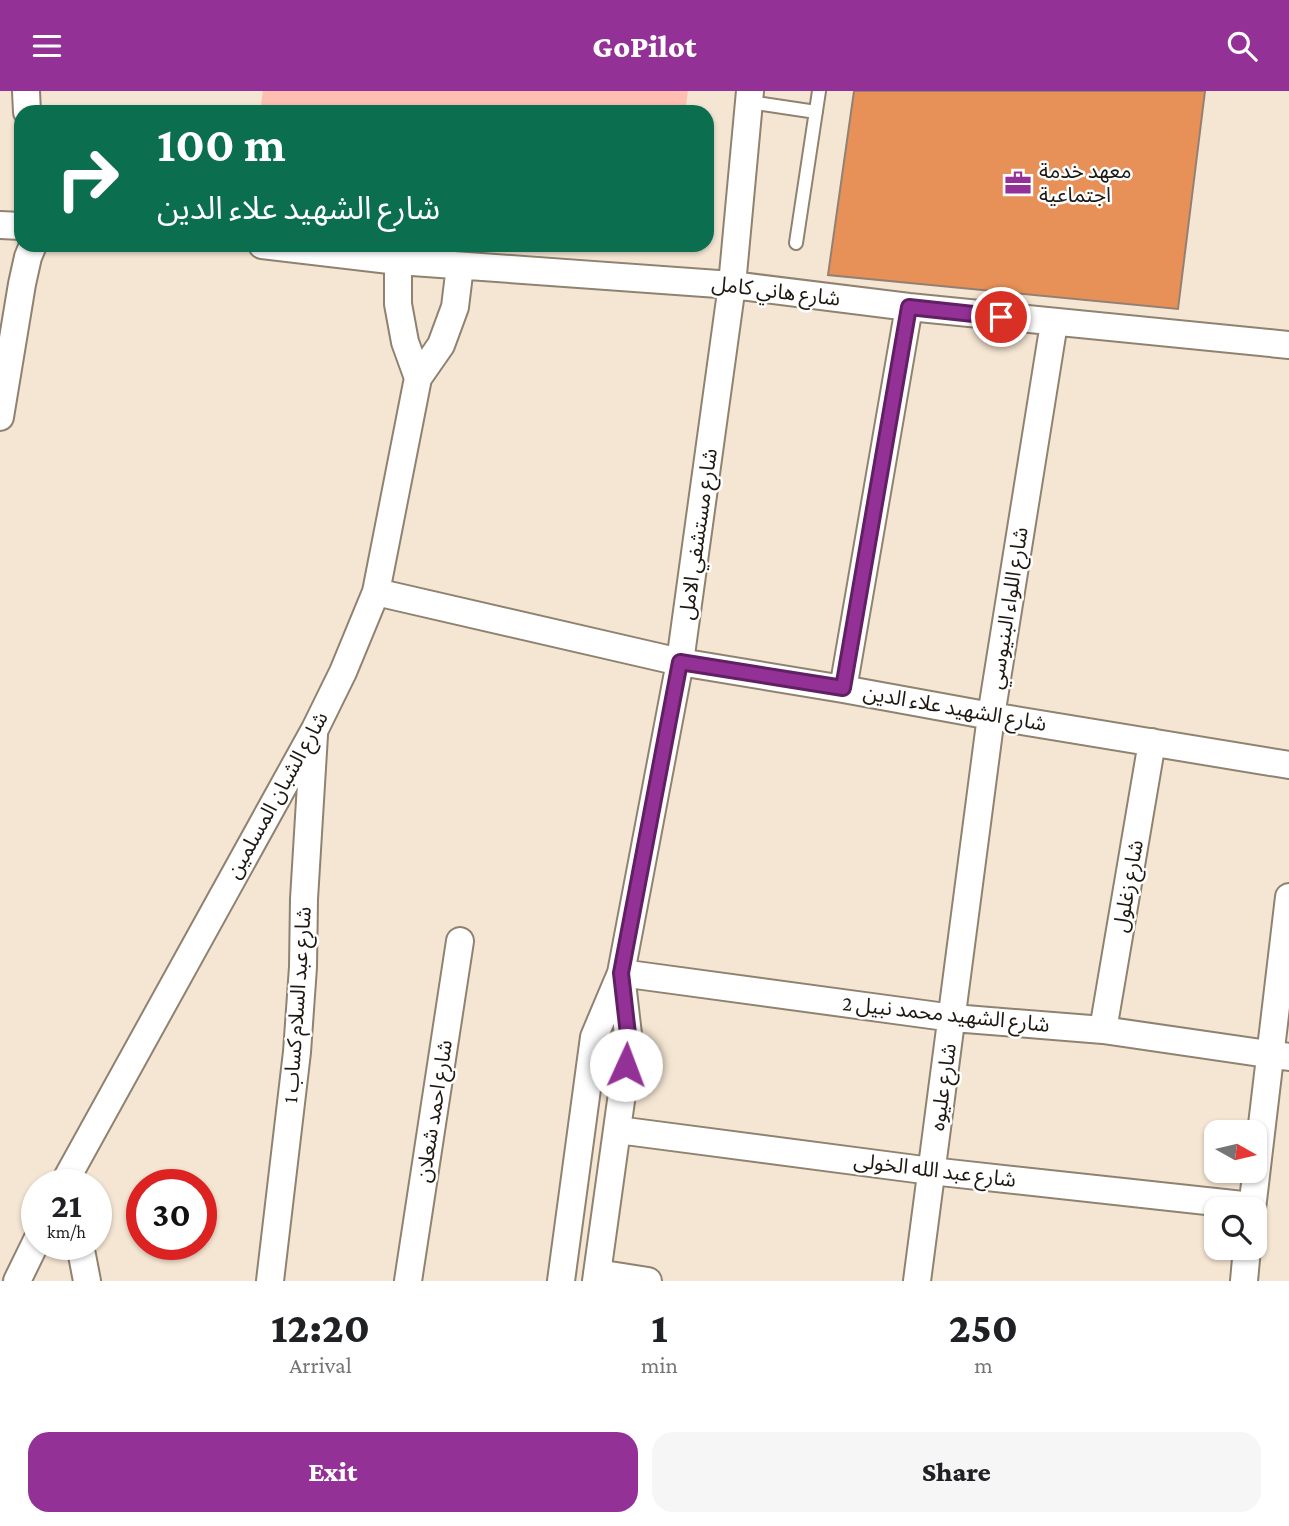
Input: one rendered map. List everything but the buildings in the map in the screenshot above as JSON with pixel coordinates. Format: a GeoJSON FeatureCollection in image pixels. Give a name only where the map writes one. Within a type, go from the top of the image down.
{"type":"FeatureCollection","features":[{"type":"Feature","properties":{"kind":"street","name":"شارع مستشفي الامل"},"geometry":{"type":"LineString","coordinates":[[561,1281],[594,1037],[621,973],[680,662],[732,285],[749,97]]}},
{"type":"Feature","properties":{"kind":"street"},"geometry":{"type":"LineString","coordinates":[[0,417],[22,284],[30,252]]}},
{"type":"Feature","properties":{"kind":"street","name":"شارع هاني كامل"},"geometry":{"type":"LineString","coordinates":[[322,252],[460,266],[732,285],[1054,323],[1289,345]]}},
{"type":"Feature","properties":{"kind":"street"},"geometry":{"type":"LineString","coordinates":[[398,261],[398,304],[405,342],[418,378]]}},
{"type":"Feature","properties":{"kind":"street","name":"شارع الشبان المسلمين"},"geometry":{"type":"LineString","coordinates":[[73,1169],[315,729],[343,672],[376,592],[418,378],[441,345],[455,307],[460,266]]}},
{"type":"Feature","properties":{"kind":"street"},"geometry":{"type":"LineString","coordinates":[[843,688],[909,307]]}},
{"type":"Feature","properties":{"kind":"street","name":"شارع اللواء البنيوسي"},"geometry":{"type":"LineString","coordinates":[[953,1018],[991,716],[1054,323]]}},
{"type":"Feature","properties":{"kind":"street","name":"شارع الشهيد علاء الدين"},"geometry":{"type":"LineString","coordinates":[[376,592],[680,662],[1289,765]]}},
{"type":"Feature","properties":{"kind":"street","name":"شارع عبد السلام كساب 1"},"geometry":{"type":"LineString","coordinates":[[270,1281],[298,1040],[315,729]]}},
{"type":"Feature","properties":{"kind":"street","name":"شارع زغلول"},"geometry":{"type":"LineString","coordinates":[[1103,1030],[1152,742]]}},
{"type":"Feature","properties":{"kind":"street"},"geometry":{"type":"LineString","coordinates":[[1254,1197],[1280,1056],[1289,897]]}},
{"type":"Feature","properties":{"kind":"street","name":"شارع احمد شعلان"},"geometry":{"type":"LineString","coordinates":[[408,1281],[460,941]]}},
{"type":"Feature","properties":{"kind":"street","name":"شارع مستشفي الامل"},"geometry":{"type":"LineString","coordinates":[[597,1277],[629,1043],[621,973]]}},
{"type":"Feature","properties":{"kind":"street","name":"شارع الشهيد محمد نبيل 2"},"geometry":{"type":"LineString","coordinates":[[621,973],[953,1018],[1103,1030],[1280,1056]]}},
{"type":"Feature","properties":{"kind":"street","name":"شارع عليوه"},"geometry":{"type":"LineString","coordinates":[[917,1281],[953,1018]]}},
{"type":"Feature","properties":{"kind":"street","name":"شارع عبد الله الخولى"},"geometry":{"type":"LineString","coordinates":[[618,1129],[931,1171],[1204,1202]]}},
{"type":"Feature","properties":{"kind":"street"},"geometry":{"type":"LineString","coordinates":[[18,1281],[28,1260]]}},
{"type":"Feature","properties":{"kind":"street"},"geometry":{"type":"LineString","coordinates":[[83,1260],[87,1281]]}},
{"type":"Feature","properties":{"kind":"street"},"geometry":{"type":"LineString","coordinates":[[1244,1281],[1246,1260]]}},
{"type":"Feature","properties":{"kind":"street"},"geometry":{"type":"LineString","coordinates":[[597,1277],[648,1281]]}},
{"type":"Feature","properties":{"kind":"lane"},"geometry":{"type":"LineString","coordinates":[[796,243],[819,91]]}},
{"type":"Feature","properties":{"kind":"lane"},"geometry":{"type":"LineString","coordinates":[[749,97],[816,112]]}},
{"type":"Feature","properties":{"kind":"shaded area"},"geometry":{"type":"Polygon","coordinates":[[[263,91],[688,91],[686,105],[261,105],[263,91]]]}},
{"type":"Feature","properties":{"kind":"place","name":"معهد خدمة اجتماعية"},"geometry":{"type":"Point","coordinates":[1018,183]}},
{"type":"Feature","properties":{"kind":"route"},"geometry":{"type":"LineString","coordinates":[[626,1065],[629,1043],[621,973],[680,662],[843,688],[909,307],[1001,317]]}}]}
